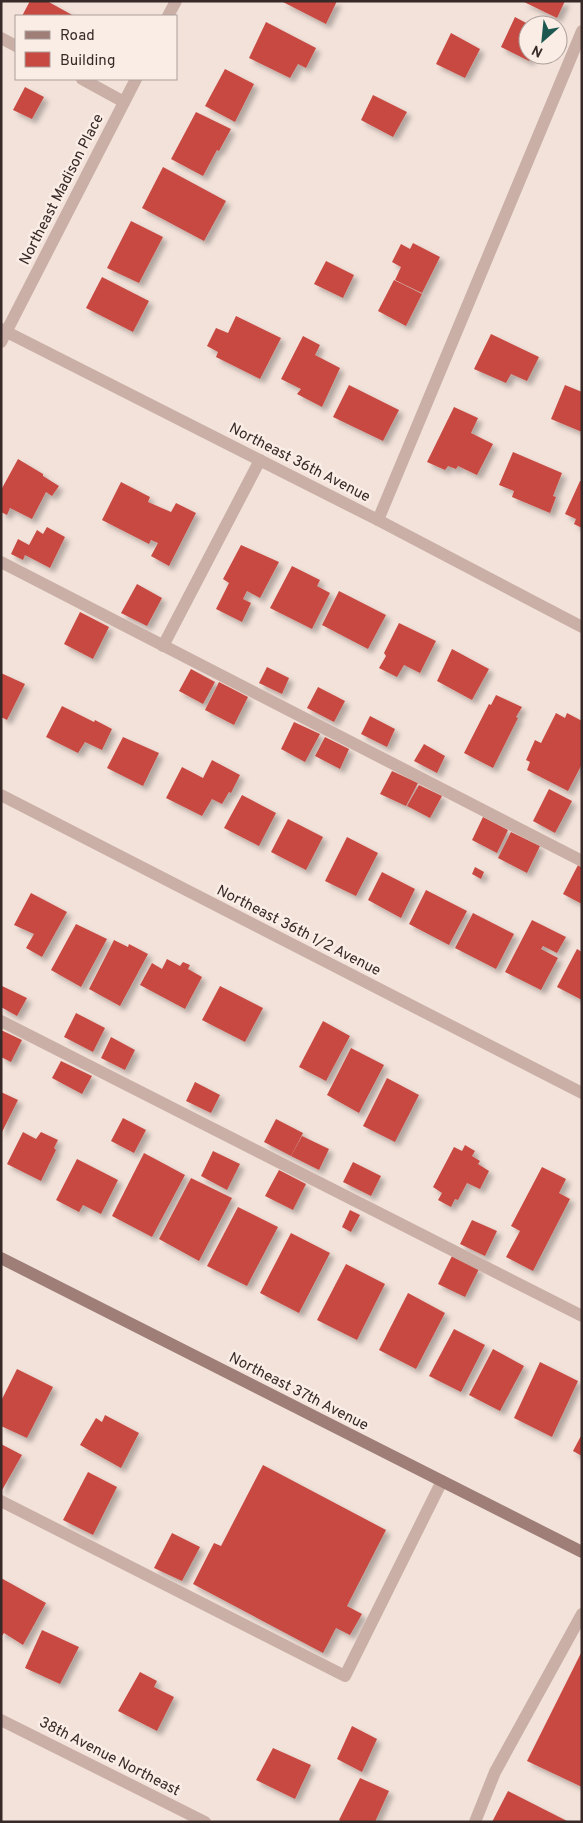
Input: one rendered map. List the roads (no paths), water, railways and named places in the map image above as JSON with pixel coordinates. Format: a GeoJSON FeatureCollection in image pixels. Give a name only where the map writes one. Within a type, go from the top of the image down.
{"type":"FeatureCollection","features":[{"type":"Feature","properties":{"kind":"street"},"geometry":{"type":"LineString","coordinates":[[169,15],[176,1]]}},
{"type":"Feature","properties":{"kind":"street"},"geometry":{"type":"LineString","coordinates":[[378,520],[582,31]]}},
{"type":"Feature","properties":{"kind":"street"},"geometry":{"type":"LineString","coordinates":[[1,38],[15,45]]}},
{"type":"Feature","properties":{"kind":"street"},"geometry":{"type":"LineString","coordinates":[[84,80],[124,102]]}},
{"type":"Feature","properties":{"kind":"street","name":"Northeast Madison Place"},"geometry":{"type":"LineString","coordinates":[[3,334],[135,80]]}},
{"type":"Feature","properties":{"kind":"street","name":"Northeast 36th Avenue"},"geometry":{"type":"LineString","coordinates":[[3,334],[260,460],[582,627]]}},
{"type":"Feature","properties":{"kind":"street"},"geometry":{"type":"LineString","coordinates":[[163,646],[260,460]]}},
{"type":"Feature","properties":{"kind":"street"},"geometry":{"type":"LineString","coordinates":[[1,562],[582,861]]}},
{"type":"Feature","properties":{"kind":"street","name":"Northeast 36th 1/2 Avenue"},"geometry":{"type":"LineString","coordinates":[[1,795],[582,1093]]}},
{"type":"Feature","properties":{"kind":"street"},"geometry":{"type":"LineString","coordinates":[[1,1021],[582,1316]]}},
{"type":"Feature","properties":{"kind":"street","name":"Northeast 37th Avenue"},"geometry":{"type":"LineString","coordinates":[[1,1258],[582,1552]]}},
{"type":"Feature","properties":{"kind":"street"},"geometry":{"type":"LineString","coordinates":[[1,1501],[345,1676],[442,1481]]}},
{"type":"Feature","properties":{"kind":"street"},"geometry":{"type":"LineString","coordinates":[[475,1822],[495,1772],[582,1614]]}},
{"type":"Feature","properties":{"kind":"street","name":"38th Avenue Northeast"},"geometry":{"type":"LineString","coordinates":[[1,1720],[205,1822]]}}]}
